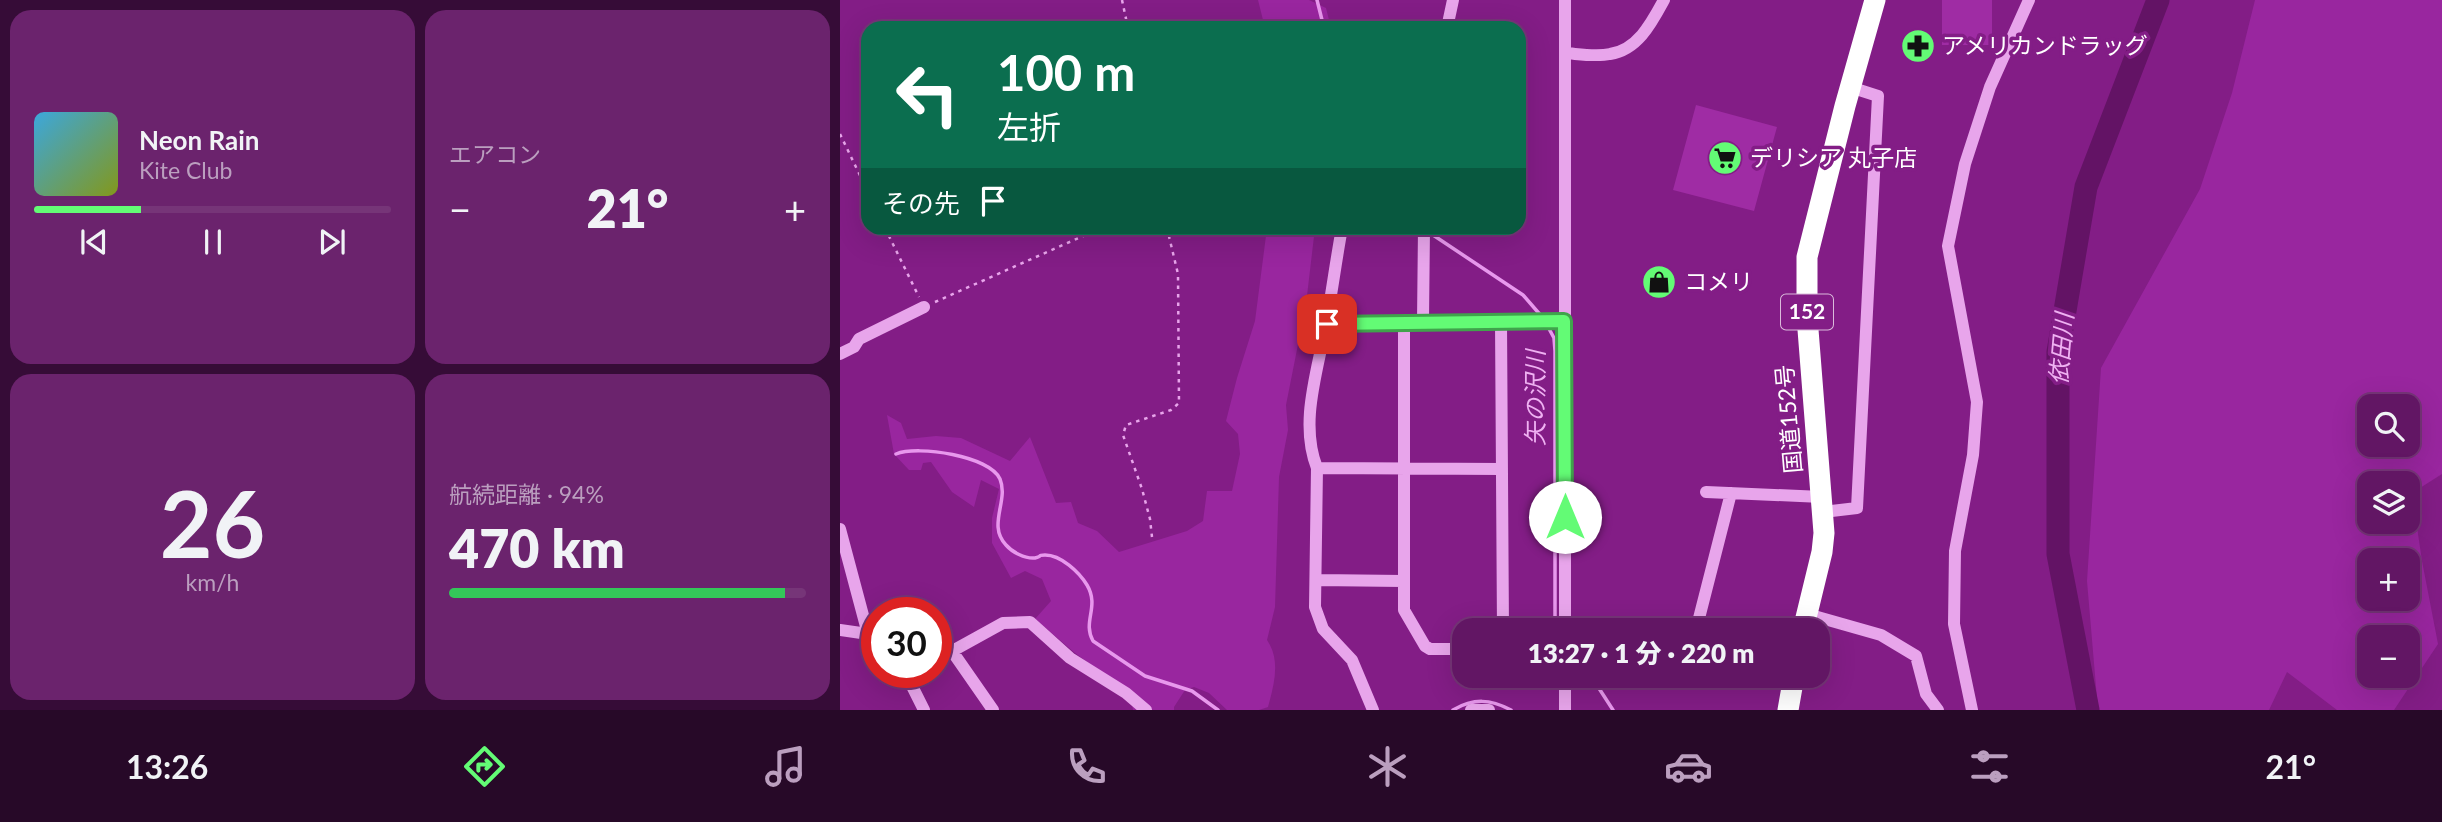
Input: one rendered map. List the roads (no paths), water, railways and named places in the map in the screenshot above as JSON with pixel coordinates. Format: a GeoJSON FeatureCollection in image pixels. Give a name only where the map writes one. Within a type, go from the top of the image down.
{"type":"FeatureCollection","features":[{"type":"Feature","properties":{"kind":"highway","name":"国道152号"},"geometry":{"type":"LineString","coordinates":[[1806,618],[1822,552],[1823,504],[1807,317],[1807,257],[1875,0]]}},
{"type":"Feature","properties":{"kind":"highway"},"geometry":{"type":"LineString","coordinates":[[1788,710],[1792,688]]}},
{"type":"Feature","properties":{"kind":"street"},"geometry":{"type":"LineString","coordinates":[[1448,21],[1453,0]]}},
{"type":"Feature","properties":{"kind":"street"},"geometry":{"type":"LineString","coordinates":[[1565,0],[1565,618]]}},
{"type":"Feature","properties":{"kind":"street"},"geometry":{"type":"LineString","coordinates":[[1564,53],[1610,54],[1627,48],[1649,28],[1664,0]]}},
{"type":"Feature","properties":{"kind":"street"},"geometry":{"type":"LineString","coordinates":[[1972,710],[1954,624],[1955,551],[1973,455],[1977,402],[1948,246],[1965,164],[1990,87],[2029,0]]}},
{"type":"Feature","properties":{"kind":"street"},"geometry":{"type":"LineString","coordinates":[[1706,492],[1857,508],[1878,96],[1850,87]]}},
{"type":"Feature","properties":{"kind":"street"},"geometry":{"type":"LineString","coordinates":[[1341,235],[1309,429],[1311,452],[1317,468],[1315,607],[1323,629],[1352,660],[1373,710]]}},
{"type":"Feature","properties":{"kind":"street"},"geometry":{"type":"LineString","coordinates":[[1423,235],[1423,321]]}},
{"type":"Feature","properties":{"kind":"street"},"geometry":{"type":"LineString","coordinates":[[840,354],[853,347],[859,339],[924,307]]}},
{"type":"Feature","properties":{"kind":"street"},"geometry":{"type":"LineString","coordinates":[[1327,324],[1564,321]]}},
{"type":"Feature","properties":{"kind":"street"},"geometry":{"type":"LineString","coordinates":[[1404,322],[1404,610],[1425,646],[1430,649],[1452,649]]}},
{"type":"Feature","properties":{"kind":"street"},"geometry":{"type":"LineString","coordinates":[[1501,322],[1503,618]]}},
{"type":"Feature","properties":{"kind":"street"},"geometry":{"type":"LineString","coordinates":[[1317,468],[1502,469]]}},
{"type":"Feature","properties":{"kind":"street"},"geometry":{"type":"LineString","coordinates":[[1699,618],[1731,493]]}},
{"type":"Feature","properties":{"kind":"street"},"geometry":{"type":"LineString","coordinates":[[840,529],[861,600]]}},
{"type":"Feature","properties":{"kind":"street"},"geometry":{"type":"LineString","coordinates":[[1317,580],[1403,581]]}},
{"type":"Feature","properties":{"kind":"street"},"geometry":{"type":"LineString","coordinates":[[993,710],[952,651],[1003,623],[1030,622],[1070,658],[1126,692],[1146,710]]}},
{"type":"Feature","properties":{"kind":"street"},"geometry":{"type":"LineString","coordinates":[[1830,626],[1881,635],[1916,656],[1926,694],[1938,710]]}},
{"type":"Feature","properties":{"kind":"street"},"geometry":{"type":"LineString","coordinates":[[840,630],[861,635]]}},
{"type":"Feature","properties":{"kind":"street"},"geometry":{"type":"LineString","coordinates":[[913,688],[924,710]]}},
{"type":"Feature","properties":{"kind":"street"},"geometry":{"type":"LineString","coordinates":[[1565,688],[1565,710]]}},
{"type":"Feature","properties":{"kind":"street"},"geometry":{"type":"LineString","coordinates":[[1471,710],[1489,710]]}},
{"type":"Feature","properties":{"kind":"waterway","name":"矢の沢川"},"geometry":{"type":"LineString","coordinates":[[1317,0],[1322,21]]}},
{"type":"Feature","properties":{"kind":"waterway","name":"依田川"},"geometry":{"type":"LineString","coordinates":[[2088,710],[2058,554],[2058,352],[2086,187],[2158,0]]}},
{"type":"Feature","properties":{"kind":"waterway","name":"矢の沢川"},"geometry":{"type":"LineString","coordinates":[[1433,235],[1523,295],[1543,318]]}},
{"type":"Feature","properties":{"kind":"waterway","name":"矢の沢川"},"geometry":{"type":"LineString","coordinates":[[1547,325],[1554,338],[1555,351],[1555,618]]}},
{"type":"Feature","properties":{"kind":"waterway"},"geometry":{"type":"LineString","coordinates":[[896,454],[920,451],[952,454],[983,464],[994,471],[1002,487],[998,521],[1001,537],[1009,548],[1019,554],[1031,558],[1051,556],[1069,565],[1079,575],[1091,593],[1089,627],[1093,641],[1145,676],[1192,691],[1218,710]]}},
{"type":"Feature","properties":{"kind":"waterway","name":"矢の沢川"},"geometry":{"type":"LineString","coordinates":[[1599,688],[1613,710]]}},
{"type":"Feature","properties":{"kind":"waterway"},"geometry":{"type":"LineString","coordinates":[[1453,710],[1468,703],[1482,701],[1511,710]]}},
{"type":"Feature","properties":{"kind":"place","name":"アメリカンドラッグ"},"geometry":{"type":"Point","coordinates":[1918,46]}},
{"type":"Feature","properties":{"kind":"place","name":"デリシア 丸子店"},"geometry":{"type":"Point","coordinates":[1725,158]}},
{"type":"Feature","properties":{"kind":"place","name":"コメリ"},"geometry":{"type":"Point","coordinates":[1659,282]}}]}
